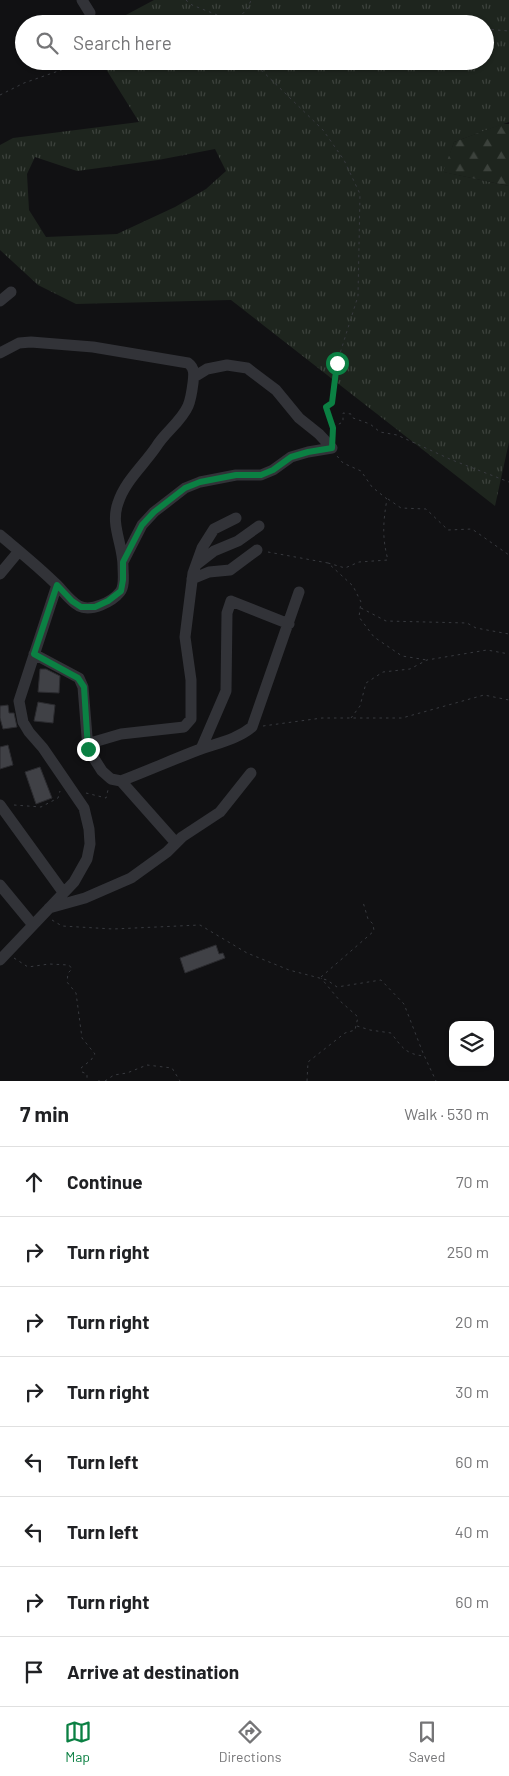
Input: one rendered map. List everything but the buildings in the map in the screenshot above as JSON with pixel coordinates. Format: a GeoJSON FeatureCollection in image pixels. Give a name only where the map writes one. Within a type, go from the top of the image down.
{"type":"FeatureCollection","features":[{"type":"Feature","properties":{"kind":"street"},"geometry":{"type":"LineString","coordinates":[[82,0],[90,13]]}},
{"type":"Feature","properties":{"kind":"street"},"geometry":{"type":"LineString","coordinates":[[0,300],[11,292]]}},
{"type":"Feature","properties":{"kind":"street"},"geometry":{"type":"LineString","coordinates":[[0,353],[19,343],[31,342],[93,347],[188,363],[194,369],[189,404],[180,419],[128,481],[118,502],[115,516],[123,562],[121,591],[108,601],[95,607],[81,607],[0,535]]}},
{"type":"Feature","properties":{"kind":"street"},"geometry":{"type":"LineString","coordinates":[[194,377],[208,369],[227,365],[247,368],[276,390],[299,418],[319,434],[332,448]]}},
{"type":"Feature","properties":{"kind":"street"},"geometry":{"type":"LineString","coordinates":[[123,562],[142,525],[154,512],[185,488],[200,482],[236,475],[261,475],[273,470],[291,457],[332,448]]}},
{"type":"Feature","properties":{"kind":"street"},"geometry":{"type":"LineString","coordinates":[[87,744],[121,734],[184,727],[191,719],[191,680],[185,637],[192,579],[202,548],[214,529],[236,518]]}},
{"type":"Feature","properties":{"kind":"street"},"geometry":{"type":"LineString","coordinates":[[195,566],[214,551],[238,541],[259,526]]}},
{"type":"Feature","properties":{"kind":"street"},"geometry":{"type":"LineString","coordinates":[[192,579],[209,572],[230,570],[257,550]]}},
{"type":"Feature","properties":{"kind":"street"},"geometry":{"type":"LineString","coordinates":[[0,574],[19,551]]}},
{"type":"Feature","properties":{"kind":"street"},"geometry":{"type":"LineString","coordinates":[[4,957],[74,882],[87,858],[90,844],[88,818],[84,808],[43,748],[29,732],[23,722],[19,701],[57,585]]}},
{"type":"Feature","properties":{"kind":"street"},"geometry":{"type":"LineString","coordinates":[[116,780],[234,738],[244,734],[252,727],[299,592]]}},
{"type":"Feature","properties":{"kind":"street"},"geometry":{"type":"LineString","coordinates":[[201,749],[226,691],[227,613],[231,601],[289,624]]}},
{"type":"Feature","properties":{"kind":"street"},"geometry":{"type":"LineString","coordinates":[[34,654],[78,678],[84,687],[88,749],[102,771],[116,780],[176,843]]}},
{"type":"Feature","properties":{"kind":"street"},"geometry":{"type":"LineString","coordinates":[[46,911],[85,898],[131,878],[167,852],[182,837],[220,812],[251,773]]}},
{"type":"Feature","properties":{"kind":"street"},"geometry":{"type":"LineString","coordinates":[[4,805],[63,892]]}},
{"type":"Feature","properties":{"kind":"street"},"geometry":{"type":"LineString","coordinates":[[0,885],[33,925]]}},
{"type":"Feature","properties":{"kind":"path"},"geometry":{"type":"LineString","coordinates":[[186,0],[192,5],[216,15]]}},
{"type":"Feature","properties":{"kind":"path"},"geometry":{"type":"LineString","coordinates":[[242,15],[248,8],[250,0]]}},
{"type":"Feature","properties":{"kind":"path"},"geometry":{"type":"LineString","coordinates":[[494,30],[509,31]]}},
{"type":"Feature","properties":{"kind":"path"},"geometry":{"type":"LineString","coordinates":[[0,95],[24,83],[61,70]]}},
{"type":"Feature","properties":{"kind":"path"},"geometry":{"type":"LineString","coordinates":[[261,70],[323,130],[344,160],[360,194],[358,296],[337,363],[332,403],[326,407],[333,428],[332,448],[343,463],[361,471],[372,487],[401,508],[426,509],[448,530],[472,529],[509,555]]}},
{"type":"Feature","properties":{"kind":"path"},"geometry":{"type":"LineString","coordinates":[[333,428],[343,422],[343,413],[351,414],[353,418],[370,424],[380,432],[396,435],[452,460],[509,482]]}},
{"type":"Feature","properties":{"kind":"path"},"geometry":{"type":"LineString","coordinates":[[257,550],[345,568],[359,562],[388,560],[384,544],[383,522],[387,499]]}},
{"type":"Feature","properties":{"kind":"path"},"geometry":{"type":"LineString","coordinates":[[328,563],[353,586],[361,602],[359,617],[374,637],[402,656],[427,660]]}},
{"type":"Feature","properties":{"kind":"path"},"geometry":{"type":"LineString","coordinates":[[360,608],[386,621],[466,623],[476,628],[509,634]]}},
{"type":"Feature","properties":{"kind":"path"},"geometry":{"type":"LineString","coordinates":[[351,718],[360,706],[366,683],[383,672],[410,669],[427,660],[487,650],[509,654]]}},
{"type":"Feature","properties":{"kind":"path"},"geometry":{"type":"LineString","coordinates":[[252,727],[322,718],[402,718],[484,696],[509,700]]}},
{"type":"Feature","properties":{"kind":"path"},"geometry":{"type":"LineString","coordinates":[[4,805],[41,807],[58,798],[64,779]]}},
{"type":"Feature","properties":{"kind":"path"},"geometry":{"type":"LineString","coordinates":[[71,789],[106,798],[116,780]]}},
{"type":"Feature","properties":{"kind":"path"},"geometry":{"type":"LineString","coordinates":[[320,977],[374,931],[373,924],[368,919],[363,902]]}},
{"type":"Feature","properties":{"kind":"path"},"geometry":{"type":"LineString","coordinates":[[46,911],[62,926],[113,929],[200,925],[247,953],[289,970],[320,977],[336,987],[382,980],[404,1004],[436,1081]]}},
{"type":"Feature","properties":{"kind":"path"},"geometry":{"type":"LineString","coordinates":[[4,957],[28,967],[49,964],[69,966],[72,969],[68,974],[67,982],[76,993],[82,1038],[95,1054],[82,1068],[82,1072],[86,1074],[87,1081]]}},
{"type":"Feature","properties":{"kind":"path"},"geometry":{"type":"LineString","coordinates":[[308,1081],[308,1062],[345,1033],[355,1030],[358,1017],[340,1001],[320,977]]}},
{"type":"Feature","properties":{"kind":"path"},"geometry":{"type":"LineString","coordinates":[[356,1026],[370,1030],[391,1032],[402,1048],[412,1054],[424,1056]]}},
{"type":"Feature","properties":{"kind":"path"},"geometry":{"type":"LineString","coordinates":[[105,1081],[114,1075],[127,1073],[147,1065],[172,1068],[180,1081]]}},
{"type":"Feature","properties":{"kind":"green space"},"geometry":{"type":"Polygon","coordinates":[[[154,0],[509,0],[509,122],[454,142],[444,172],[509,186],[509,442],[495,506],[231,300],[76,304],[38,285],[0,250],[0,145],[13,138],[139,122],[107,70],[494,70],[494,15],[126,15],[154,0]],[[215,149],[158,160],[77,171],[35,157],[27,174],[29,210],[46,237],[117,234],[175,207],[206,189],[226,171],[215,149]]]}},
{"type":"Feature","properties":{"kind":"green space"},"geometry":{"type":"Polygon","coordinates":[[[502,124],[509,124],[509,186],[443,172],[454,142],[502,124]]]}},
{"type":"Feature","properties":{"kind":"route"},"geometry":{"type":"LineString","coordinates":[[88,749],[84,687],[78,678],[34,654],[57,585],[72,601],[81,607],[95,607],[108,601],[121,591],[123,562],[142,525],[154,512],[185,488],[200,482],[236,475],[261,475],[273,470],[291,457],[332,448],[333,428],[326,407],[332,403],[337,363]]}}]}
